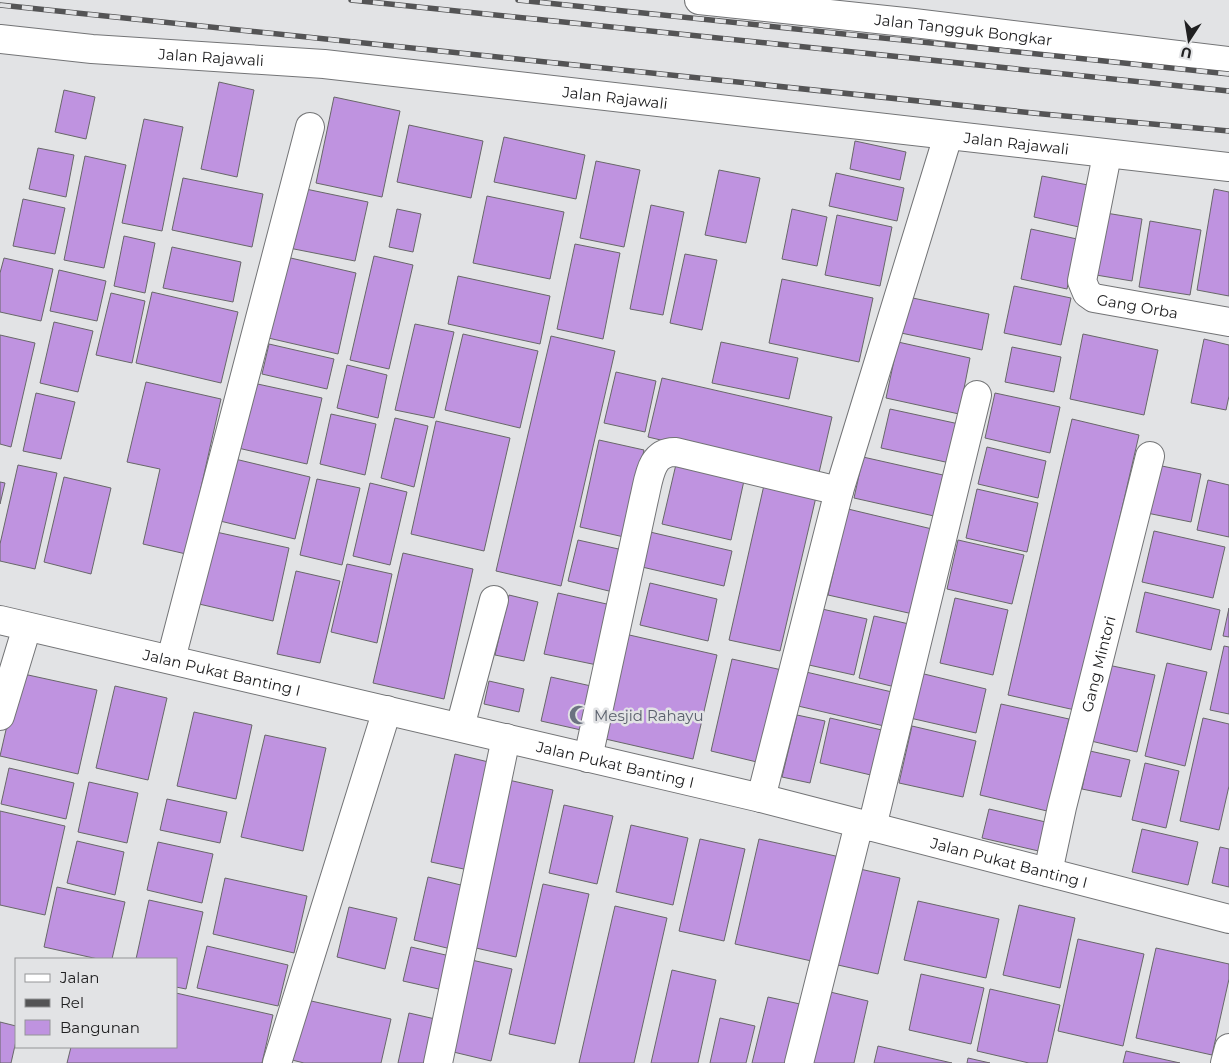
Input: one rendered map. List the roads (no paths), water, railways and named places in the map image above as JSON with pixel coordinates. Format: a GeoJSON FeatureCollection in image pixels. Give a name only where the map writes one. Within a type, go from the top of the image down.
{"type":"FeatureCollection","features":[{"type":"Feature","properties":{"kind":"street","name":"Jalan Tangguk Bongkar"},"geometry":{"type":"LineString","coordinates":[[699,0],[914,23],[1229,61]]}},
{"type":"Feature","properties":{"kind":"street","name":"Jalan Rajawali"},"geometry":{"type":"LineString","coordinates":[[0,39],[102,49],[324,64],[1229,167]]}},
{"type":"Feature","properties":{"kind":"street"},"geometry":{"type":"LineString","coordinates":[[171,660],[310,127]]}},
{"type":"Feature","properties":{"kind":"street"},"geometry":{"type":"LineString","coordinates":[[761,798],[839,491],[948,136]]}},
{"type":"Feature","properties":{"kind":"street","name":"Gang Orba"},"geometry":{"type":"LineString","coordinates":[[1105,165],[1082,281],[1086,293],[1094,298],[1229,322]]}},
{"type":"Feature","properties":{"kind":"street"},"geometry":{"type":"LineString","coordinates":[[799,1063],[865,825],[977,395]]}},
{"type":"Feature","properties":{"kind":"street"},"geometry":{"type":"LineString","coordinates":[[588,758],[644,499],[650,474],[657,458],[667,452],[676,452],[839,491]]}},
{"type":"Feature","properties":{"kind":"street","name":"Gang Mintori"},"geometry":{"type":"LineString","coordinates":[[1048,872],[1062,807],[1150,456]]}},
{"type":"Feature","properties":{"kind":"street"},"geometry":{"type":"LineString","coordinates":[[460,727],[494,600]]}},
{"type":"Feature","properties":{"kind":"street","name":"Jalan Pukat Banting I"},"geometry":{"type":"LineString","coordinates":[[0,620],[761,798],[1229,919]]}},
{"type":"Feature","properties":{"kind":"street"},"geometry":{"type":"LineString","coordinates":[[0,716],[28,627]]}},
{"type":"Feature","properties":{"kind":"street"},"geometry":{"type":"LineString","coordinates":[[277,1063],[387,710]]}},
{"type":"Feature","properties":{"kind":"street"},"geometry":{"type":"LineString","coordinates":[[438,1063],[506,738]]}},
{"type":"Feature","properties":{"kind":"street"},"geometry":{"type":"LineString","coordinates":[[1225,1063],[1229,1048]]}},
{"type":"Feature","properties":{"kind":"railway"},"geometry":{"type":"LineString","coordinates":[[351,0],[1229,91]]}},
{"type":"Feature","properties":{"kind":"railway"},"geometry":{"type":"LineString","coordinates":[[518,0],[1229,74]]}},
{"type":"Feature","properties":{"kind":"railway"},"geometry":{"type":"LineString","coordinates":[[0,5],[1043,114],[1229,131]]}},
{"type":"Feature","properties":{"kind":"place","name":"Mesjid Rahayu"},"geometry":{"type":"Point","coordinates":[579,715]}}]}
